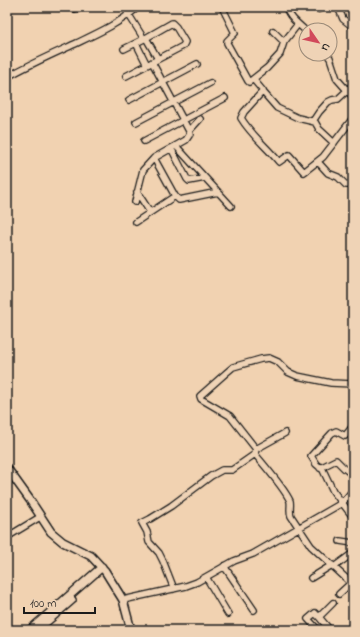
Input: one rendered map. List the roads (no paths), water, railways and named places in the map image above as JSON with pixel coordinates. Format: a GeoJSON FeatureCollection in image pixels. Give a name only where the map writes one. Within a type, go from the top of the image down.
{"type":"FeatureCollection","features":[{"type":"Feature","properties":{"kind":"street"},"geometry":{"type":"LineString","coordinates":[[124,7],[145,38],[152,62],[190,134],[188,138],[154,158],[143,170],[135,202]]}},
{"type":"Feature","properties":{"kind":"street"},"geometry":{"type":"LineString","coordinates":[[7,77],[23,68],[103,31],[130,14],[138,7]]}},
{"type":"Feature","properties":{"kind":"street"},"geometry":{"type":"LineString","coordinates":[[222,7],[235,33],[227,41],[227,44],[235,55],[249,82],[265,70],[280,54],[284,42],[298,24],[288,12],[286,7]]}},
{"type":"Feature","properties":{"kind":"street"},"geometry":{"type":"LineString","coordinates":[[338,7],[343,19],[353,27]]}},
{"type":"Feature","properties":{"kind":"street"},"geometry":{"type":"LineString","coordinates":[[124,49],[172,23],[185,41],[183,46],[126,76]]}},
{"type":"Feature","properties":{"kind":"street"},"geometry":{"type":"LineString","coordinates":[[273,31],[284,42]]}},
{"type":"Feature","properties":{"kind":"street"},"geometry":{"type":"LineString","coordinates":[[136,43],[152,62]]}},
{"type":"Feature","properties":{"kind":"street"},"geometry":{"type":"LineString","coordinates":[[331,62],[337,79],[353,97]]}},
{"type":"Feature","properties":{"kind":"street"},"geometry":{"type":"LineString","coordinates":[[129,100],[197,64]]}},
{"type":"Feature","properties":{"kind":"street"},"geometry":{"type":"LineString","coordinates":[[253,79],[277,108],[298,118],[313,121],[318,124],[319,129],[334,143]]}},
{"type":"Feature","properties":{"kind":"street"},"geometry":{"type":"LineString","coordinates":[[136,122],[210,82]]}},
{"type":"Feature","properties":{"kind":"street"},"geometry":{"type":"LineString","coordinates":[[313,121],[318,112],[328,102],[338,99],[353,85]]}},
{"type":"Feature","properties":{"kind":"street"},"geometry":{"type":"LineString","coordinates":[[263,92],[242,116],[242,119],[249,130],[270,149],[279,162],[289,155],[304,172],[318,162],[353,118]]}},
{"type":"Feature","properties":{"kind":"street"},"geometry":{"type":"LineString","coordinates":[[144,141],[225,98]]}},
{"type":"Feature","properties":{"kind":"street"},"geometry":{"type":"LineString","coordinates":[[189,131],[200,120]]}},
{"type":"Feature","properties":{"kind":"street"},"geometry":{"type":"LineString","coordinates":[[174,147],[231,206]]}},
{"type":"Feature","properties":{"kind":"street"},"geometry":{"type":"LineString","coordinates":[[174,147],[187,179],[189,181],[205,178]]}},
{"type":"Feature","properties":{"kind":"street"},"geometry":{"type":"LineString","coordinates":[[154,158],[177,199],[181,200],[218,192]]}},
{"type":"Feature","properties":{"kind":"street"},"geometry":{"type":"LineString","coordinates":[[318,162],[328,173],[338,177],[346,185],[353,183]]}},
{"type":"Feature","properties":{"kind":"street"},"geometry":{"type":"LineString","coordinates":[[137,192],[150,212]]}},
{"type":"Feature","properties":{"kind":"street"},"geometry":{"type":"LineString","coordinates":[[136,222],[175,196]]}},
{"type":"Feature","properties":{"kind":"street"},"geometry":{"type":"LineString","coordinates":[[339,594],[352,583],[311,546],[290,514],[290,500],[230,416],[200,398],[201,395],[233,367],[269,358],[274,360],[288,372],[297,376],[331,383],[353,384]]}},
{"type":"Feature","properties":{"kind":"street"},"geometry":{"type":"LineString","coordinates":[[353,426],[345,436],[336,431],[332,433],[311,456],[326,476],[331,487],[353,518]]}},
{"type":"Feature","properties":{"kind":"street"},"geometry":{"type":"LineString","coordinates":[[174,589],[163,561],[159,553],[149,542],[142,523],[171,506],[216,473],[222,470],[232,470],[255,452],[285,433]]}},
{"type":"Feature","properties":{"kind":"street"},"geometry":{"type":"LineString","coordinates":[[320,468],[336,460],[353,475]]}},
{"type":"Feature","properties":{"kind":"street"},"geometry":{"type":"LineString","coordinates":[[7,468],[51,532],[58,539],[85,552],[104,569],[123,600],[131,630]]}},
{"type":"Feature","properties":{"kind":"street"},"geometry":{"type":"LineString","coordinates":[[123,600],[186,586],[206,577],[224,566],[253,554],[299,529],[342,503],[353,490]]}},
{"type":"Feature","properties":{"kind":"street"},"geometry":{"type":"LineString","coordinates":[[7,537],[40,517]]}},
{"type":"Feature","properties":{"kind":"street"},"geometry":{"type":"LineString","coordinates":[[340,541],[353,543]]}},
{"type":"Feature","properties":{"kind":"street"},"geometry":{"type":"LineString","coordinates":[[310,578],[353,553]]}},
{"type":"Feature","properties":{"kind":"street"},"geometry":{"type":"LineString","coordinates":[[224,566],[254,610]]}},
{"type":"Feature","properties":{"kind":"street"},"geometry":{"type":"LineString","coordinates":[[30,630],[104,569]]}},
{"type":"Feature","properties":{"kind":"street"},"geometry":{"type":"LineString","coordinates":[[37,630],[104,569]]}},
{"type":"Feature","properties":{"kind":"street"},"geometry":{"type":"LineString","coordinates":[[206,577],[228,614]]}},
{"type":"Feature","properties":{"kind":"street"},"geometry":{"type":"LineString","coordinates":[[319,617],[333,603]]}},
{"type":"Feature","properties":{"kind":"street"},"geometry":{"type":"LineString","coordinates":[[314,613],[328,628],[320,630],[308,619],[314,613]]}}]}
